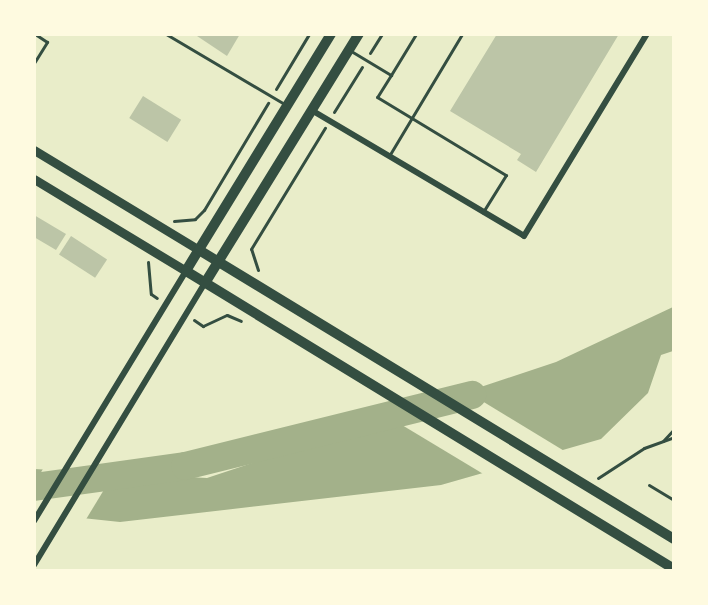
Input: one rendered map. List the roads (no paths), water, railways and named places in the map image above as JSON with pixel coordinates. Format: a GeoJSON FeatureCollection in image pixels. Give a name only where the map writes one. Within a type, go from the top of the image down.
{"type":"FeatureCollection","features":[{"type":"Feature","properties":{"kind":"main road"},"geometry":{"type":"LineString","coordinates":[[186,271],[331,34]]}},
{"type":"Feature","properties":{"kind":"main road"},"geometry":{"type":"LineString","coordinates":[[205,283],[359,34]]}},
{"type":"Feature","properties":{"kind":"main road"},"geometry":{"type":"LineString","coordinates":[[34,150],[343,335],[674,539]]}},
{"type":"Feature","properties":{"kind":"main road"},"geometry":{"type":"LineString","coordinates":[[34,179],[671,567]]}},
{"type":"Feature","properties":{"kind":"street"},"geometry":{"type":"LineString","coordinates":[[313,111],[524,236],[647,34]]}},
{"type":"Feature","properties":{"kind":"street"},"geometry":{"type":"LineString","coordinates":[[34,521],[186,271]]}},
{"type":"Feature","properties":{"kind":"street"},"geometry":{"type":"LineString","coordinates":[[34,565],[205,283]]}},
{"type":"Feature","properties":{"kind":"lane"},"geometry":{"type":"LineString","coordinates":[[34,63],[47,42],[35,34]]}},
{"type":"Feature","properties":{"kind":"lane"},"geometry":{"type":"LineString","coordinates":[[166,34],[288,105]]}},
{"type":"Feature","properties":{"kind":"lane"},"geometry":{"type":"LineString","coordinates":[[416,34],[377,98],[506,175],[483,212]]}},
{"type":"Feature","properties":{"kind":"lane"},"geometry":{"type":"LineString","coordinates":[[388,156],[462,34]]}},
{"type":"Feature","properties":{"kind":"lane"},"geometry":{"type":"LineString","coordinates":[[350,51],[391,75]]}},
{"type":"Feature","properties":{"kind":"lane"},"geometry":{"type":"LineString","coordinates":[[649,485],[674,500]]}},
{"type":"Feature","properties":{"kind":"waterway"},"geometry":{"type":"LineString","coordinates":[[34,487],[185,466],[472,395]]}}]}
